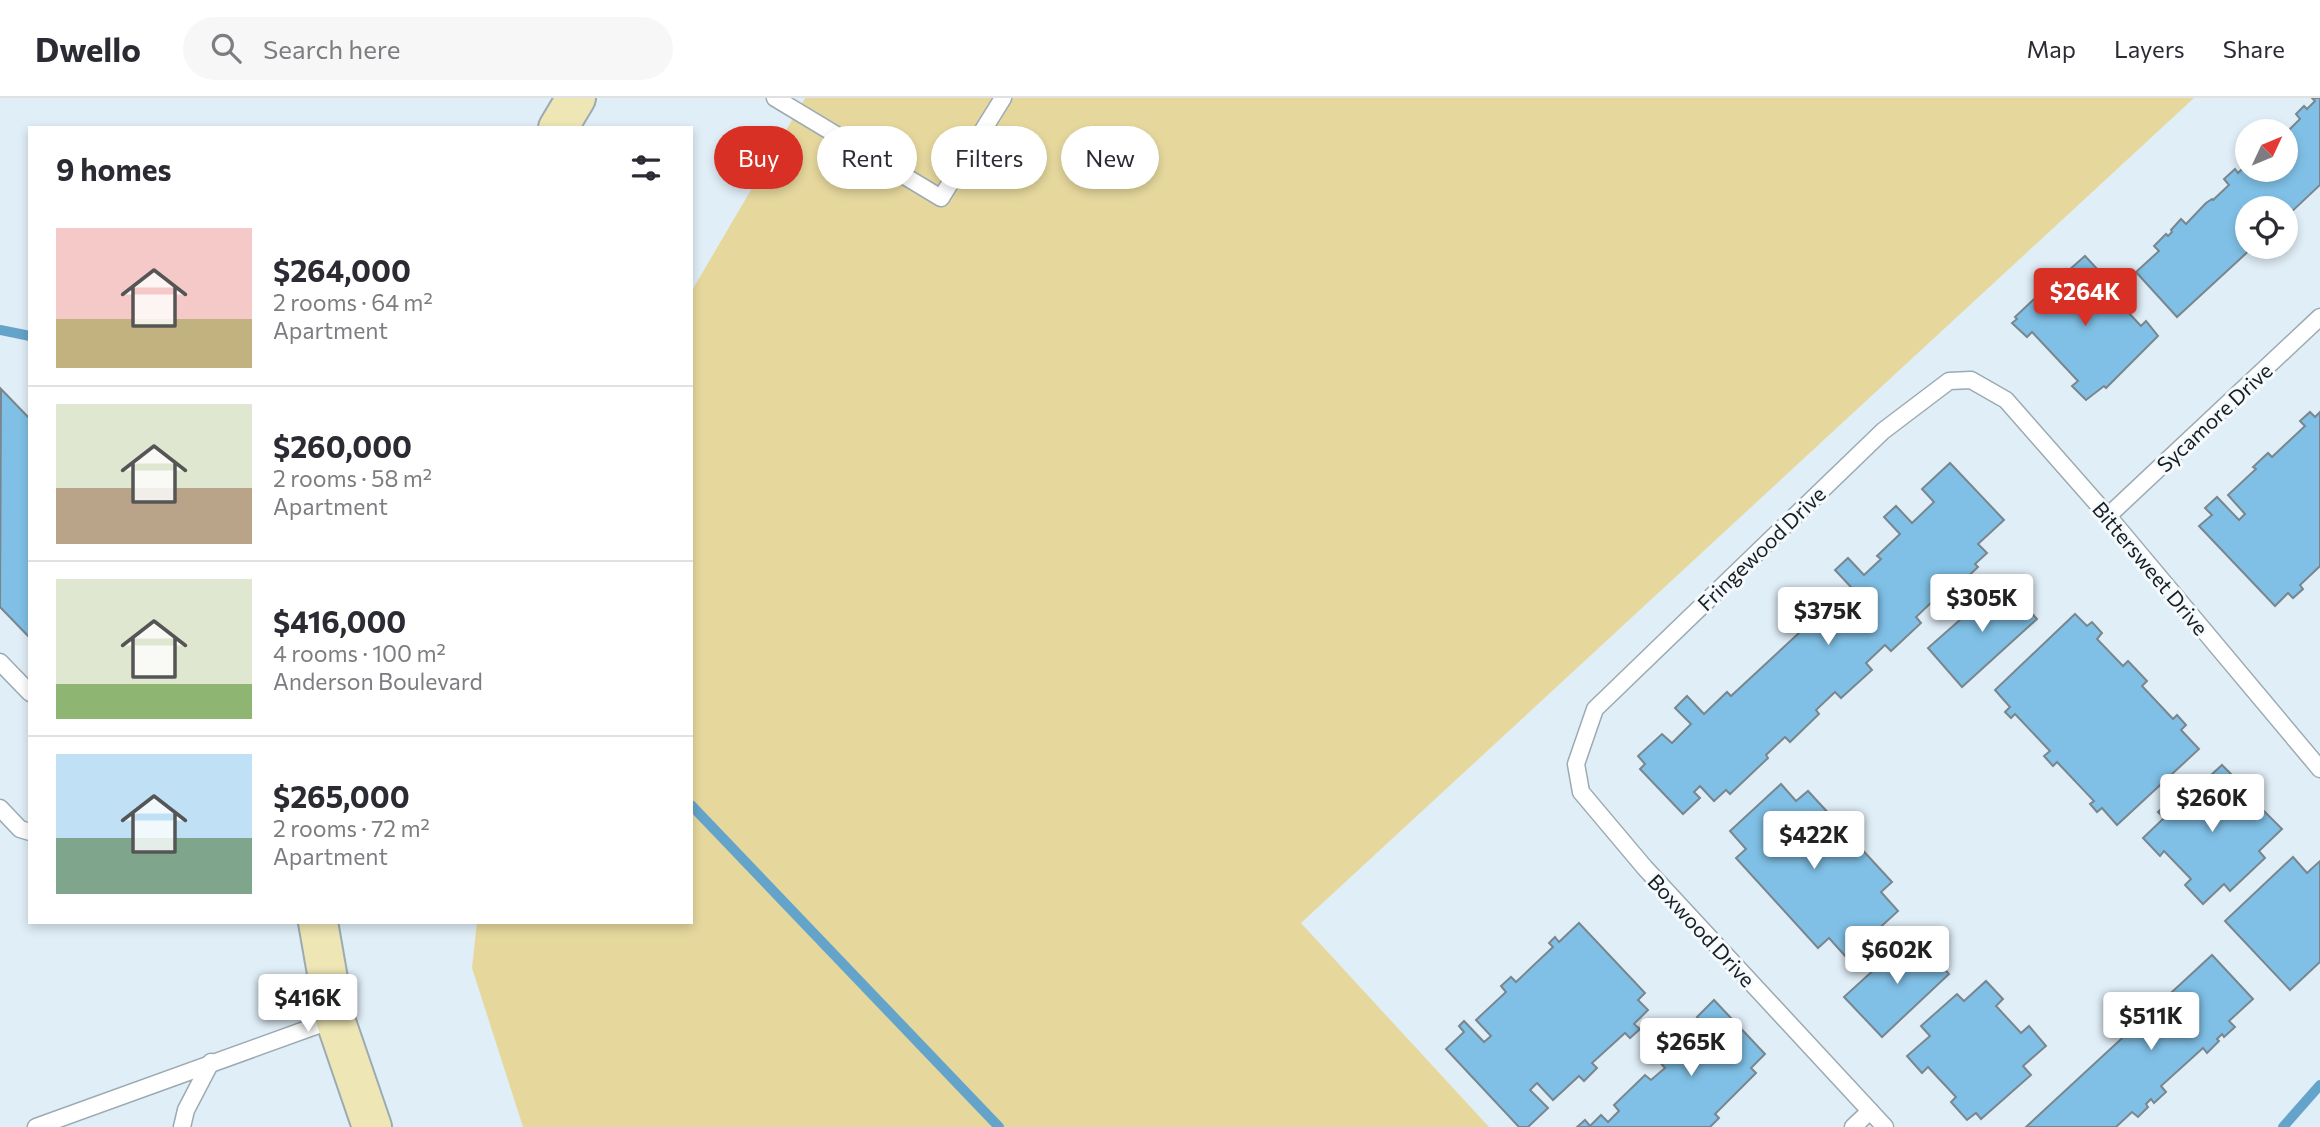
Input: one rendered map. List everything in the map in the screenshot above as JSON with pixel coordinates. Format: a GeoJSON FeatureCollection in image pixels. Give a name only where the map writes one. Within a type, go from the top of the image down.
{"type":"FeatureCollection","features":[{"type":"Feature","properties":{"kind":"street"},"geometry":{"type":"LineString","coordinates":[[559,126],[576,98]]}},
{"type":"Feature","properties":{"kind":"street"},"geometry":{"type":"LineString","coordinates":[[318,924],[335,1019],[372,1127]]}},
{"type":"Feature","properties":{"kind":"lane"},"geometry":{"type":"LineString","coordinates":[[775,98],[941,198],[1003,98]]}},
{"type":"Feature","properties":{"kind":"lane","name":"Sycamore Drive"},"geometry":{"type":"LineString","coordinates":[[2108,516],[2320,317]]}},
{"type":"Feature","properties":{"kind":"lane","name":"Bittersweet Drive"},"geometry":{"type":"LineString","coordinates":[[1971,380],[2006,400],[2108,516],[2320,769]]}},
{"type":"Feature","properties":{"kind":"lane","name":"Fringewood Drive"},"geometry":{"type":"LineString","coordinates":[[1582,749],[1595,709],[1873,440],[1949,381],[1971,380]]}},
{"type":"Feature","properties":{"kind":"lane"},"geometry":{"type":"LineString","coordinates":[[0,662],[28,691]]}},
{"type":"Feature","properties":{"kind":"lane","name":"Boxwood Drive"},"geometry":{"type":"LineString","coordinates":[[1582,749],[1576,764],[1581,792],[1645,868],[1885,1127]]}},
{"type":"Feature","properties":{"kind":"lane"},"geometry":{"type":"LineString","coordinates":[[0,808],[20,829],[28,831]]}},
{"type":"Feature","properties":{"kind":"lane"},"geometry":{"type":"LineString","coordinates":[[36,1127],[335,1019]]}},
{"type":"Feature","properties":{"kind":"lane"},"geometry":{"type":"LineString","coordinates":[[183,1127],[186,1110],[211,1062]]}},
{"type":"Feature","properties":{"kind":"lane"},"geometry":{"type":"LineString","coordinates":[[1853,1127],[1870,1111]]}},
{"type":"Feature","properties":{"kind":"shaded area"},"geometry":{"type":"Polygon","coordinates":[[[805,98],[2194,98],[1301,923],[1489,1127],[523,1127],[472,968],[477,924],[693,924],[693,289],[752,189],[803,189],[803,126],[789,126],[805,98]]]}},
{"type":"Feature","properties":{"kind":"building"},"geometry":{"type":"Polygon","coordinates":[[[2312,98],[2320,98],[2320,185],[2298,206],[2298,196],[2235,196],[2235,259],[2240,259],[2177,317],[2136,272],[2159,251],[2154,246],[2166,234],[2168,236],[2172,232],[2181,219],[2186,224],[2206,203],[2229,185],[2224,179],[2235,169],[2235,182],[2298,182],[2300,119],[2296,114],[2315,101],[2312,98]]]}},
{"type":"Feature","properties":{"kind":"building"},"geometry":{"type":"Polygon","coordinates":[[[2085,256],[2100,272],[2095,277],[2141,326],[2146,321],[2158,336],[2106,388],[2104,386],[2086,400],[2072,386],[2078,381],[2032,332],[2027,337],[2012,323],[2017,319],[2015,317],[2066,269],[2068,271],[2085,256]]]}},
{"type":"Feature","properties":{"kind":"building"},"geometry":{"type":"Polygon","coordinates":[[[1,389],[28,417],[28,636],[0,607],[1,389]]]}},
{"type":"Feature","properties":{"kind":"building"},"geometry":{"type":"Polygon","coordinates":[[[2310,412],[2315,417],[2320,412],[2320,566],[2300,585],[2303,589],[2293,598],[2288,593],[2275,606],[2199,526],[2212,515],[2205,508],[2217,497],[2239,520],[2245,514],[2228,495],[2256,469],[2253,467],[2268,453],[2272,457],[2305,426],[2300,421],[2310,412]]]}},
{"type":"Feature","properties":{"kind":"building"},"geometry":{"type":"Polygon","coordinates":[[[1950,463],[2004,520],[1978,544],[1987,553],[1975,564],[1978,567],[1939,604],[1935,599],[1916,617],[1921,623],[1891,651],[1885,645],[1866,663],[1872,670],[1841,698],[1835,692],[1816,710],[1819,714],[1790,742],[1785,737],[1766,755],[1768,758],[1730,794],[1726,790],[1714,801],[1700,786],[1694,792],[1700,798],[1683,814],[1640,769],[1645,764],[1638,756],[1662,734],[1672,743],[1691,724],[1675,708],[1687,696],[1704,714],[1727,692],[1731,696],[1799,633],[1785,617],[1798,605],[1815,622],[1851,587],[1835,570],[1848,558],[1864,575],[1881,559],[1877,556],[1900,534],[1884,517],[1896,506],[1912,523],[1934,502],[1922,489],[1950,463]]]}},
{"type":"Feature","properties":{"kind":"building"},"geometry":{"type":"Polygon","coordinates":[[[2003,582],[2037,619],[1962,687],[1928,648],[2003,582]]]}},
{"type":"Feature","properties":{"kind":"building"},"geometry":{"type":"Polygon","coordinates":[[[2075,614],[2087,626],[2092,622],[2102,633],[2097,639],[2123,666],[2128,661],[2147,681],[2142,686],[2173,719],[2177,715],[2186,725],[2181,730],[2199,749],[2117,825],[2102,808],[2097,812],[2090,804],[2094,801],[2057,762],[2053,766],[2044,756],[2050,751],[2015,714],[2011,718],[2005,712],[2010,707],[1995,690],[2075,614]]]}},
{"type":"Feature","properties":{"kind":"building"},"geometry":{"type":"Polygon","coordinates":[[[2222,765],[2239,782],[2232,789],[2258,816],[2264,811],[2282,829],[2259,851],[2265,858],[2230,891],[2224,884],[2203,904],[2185,885],[2191,879],[2164,851],[2160,856],[2143,838],[2164,818],[2158,812],[2193,779],[2199,786],[2222,765]]]}},
{"type":"Feature","properties":{"kind":"building"},"geometry":{"type":"Polygon","coordinates":[[[1781,784],[1796,801],[1808,791],[1892,882],[1881,892],[1898,911],[1847,958],[1829,938],[1818,948],[1736,858],[1746,849],[1730,831],[1781,784]]]}},
{"type":"Feature","properties":{"kind":"building"},"geometry":{"type":"Polygon","coordinates":[[[2293,857],[2307,873],[2320,861],[2320,962],[2290,990],[2225,921],[2293,857]]]}},
{"type":"Feature","properties":{"kind":"building"},"geometry":{"type":"Polygon","coordinates":[[[1579,923],[1645,993],[1638,1000],[1648,1010],[1634,1024],[1640,1029],[1630,1038],[1625,1033],[1592,1063],[1597,1068],[1584,1081],[1579,1076],[1553,1100],[1537,1083],[1530,1090],[1548,1108],[1528,1127],[1519,1127],[1446,1049],[1464,1032],[1459,1026],[1464,1021],[1484,1042],[1491,1036],[1476,1020],[1506,992],[1501,986],[1511,977],[1516,982],[1553,947],[1549,943],[1555,937],[1559,942],[1579,923]]]}},
{"type":"Feature","properties":{"kind":"building"},"geometry":{"type":"Polygon","coordinates":[[[1912,935],[1949,974],[1882,1037],[1844,997],[1912,935]]]}},
{"type":"Feature","properties":{"kind":"building"},"geometry":{"type":"Polygon","coordinates":[[[2212,955],[2253,999],[2229,1021],[2235,1027],[2224,1037],[2222,1034],[2207,1053],[2203,1048],[2161,1086],[2166,1092],[2154,1103],[2151,1099],[2146,1104],[2148,1107],[2138,1117],[2132,1112],[2116,1127],[2026,1127],[2212,955]]]}},
{"type":"Feature","properties":{"kind":"building"},"geometry":{"type":"Polygon","coordinates":[[[1986,981],[2003,999],[1996,1006],[2021,1033],[2029,1026],[2046,1046],[2023,1066],[2031,1075],[1981,1119],[1976,1113],[1967,1120],[1951,1102],[1956,1097],[1928,1067],[1922,1073],[1907,1056],[1930,1036],[1921,1026],[1957,994],[1964,1001],[1986,981]]]}},
{"type":"Feature","properties":{"kind":"building"},"geometry":{"type":"Polygon","coordinates":[[[1714,1000],[1765,1054],[1751,1068],[1756,1073],[1715,1114],[1719,1118],[1710,1127],[1577,1127],[1585,1120],[1590,1126],[1601,1115],[1608,1122],[1619,1111],[1614,1105],[1645,1075],[1651,1080],[1665,1068],[1659,1061],[1673,1049],[1668,1045],[1685,1029],[1690,1034],[1702,1022],[1697,1017],[1714,1000]]]}},
{"type":"Feature","properties":{"kind":"waterway"},"geometry":{"type":"LineString","coordinates":[[0,330],[28,336]]}},
{"type":"Feature","properties":{"kind":"waterway"},"geometry":{"type":"LineString","coordinates":[[693,807],[999,1127]]}},
{"type":"Feature","properties":{"kind":"waterway"},"geometry":{"type":"LineString","coordinates":[[2283,1127],[2320,1085]]}}]}
